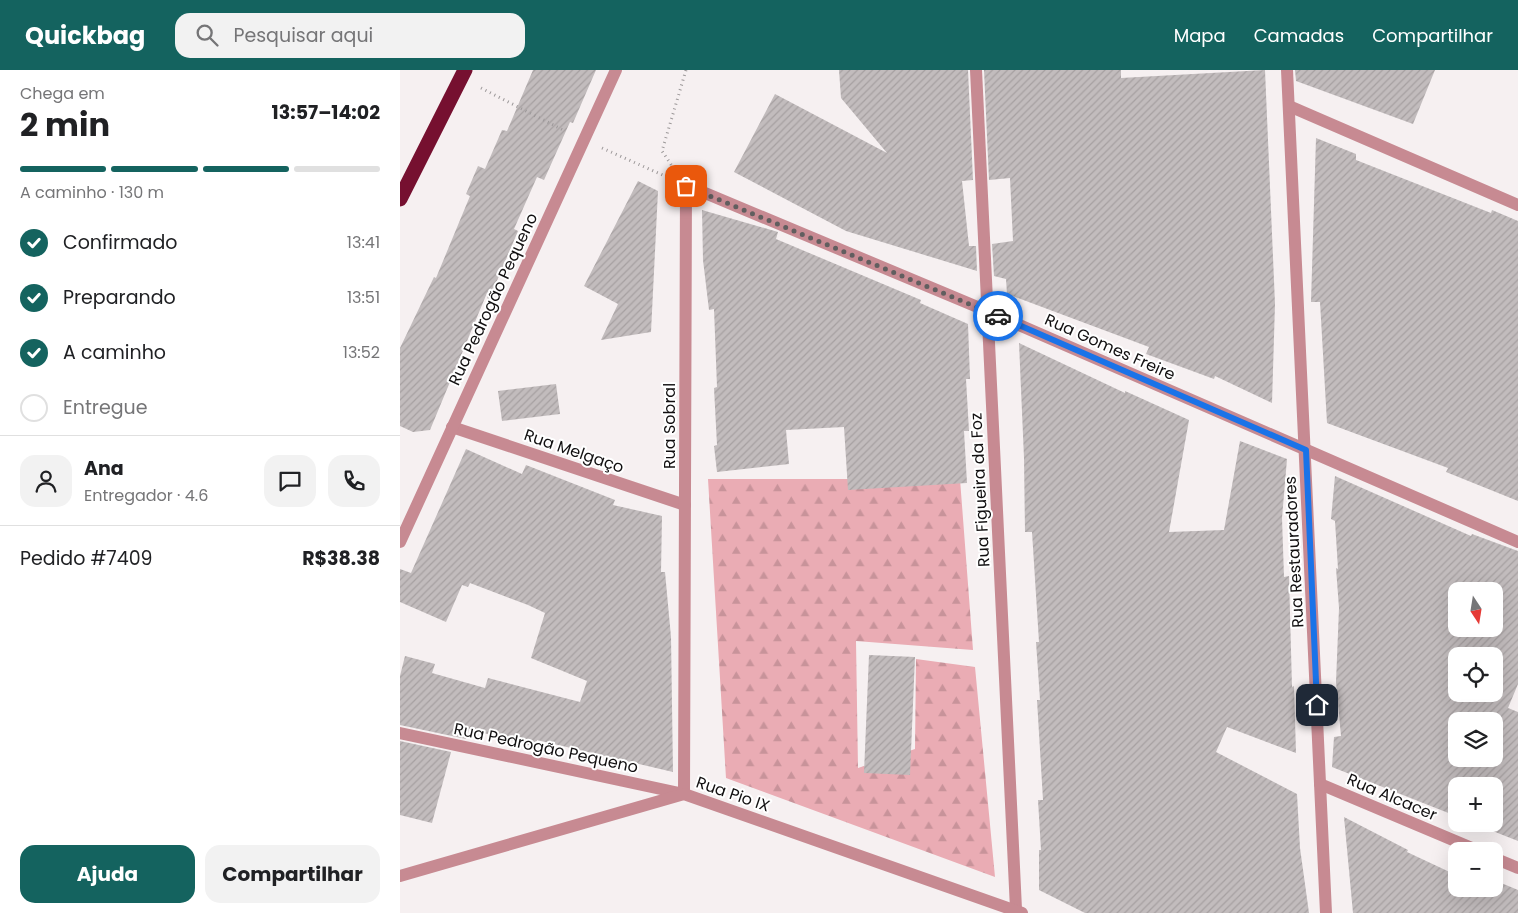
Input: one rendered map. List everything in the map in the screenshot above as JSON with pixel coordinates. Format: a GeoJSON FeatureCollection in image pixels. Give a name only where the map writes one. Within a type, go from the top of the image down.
{"type":"FeatureCollection","features":[{"type":"Feature","properties":{"kind":"highway"},"geometry":{"type":"LineString","coordinates":[[400,199],[464,70]]}},
{"type":"Feature","properties":{"kind":"street","name":"Rua Pedrogão Pequeno"},"geometry":{"type":"LineString","coordinates":[[400,542],[616,70]]}},
{"type":"Feature","properties":{"kind":"street","name":"Rua Figueira da Foz"},"geometry":{"type":"LineString","coordinates":[[976,70],[1019,911]]}},
{"type":"Feature","properties":{"kind":"street","name":"Rua Restauradores"},"geometry":{"type":"LineString","coordinates":[[1287,70],[1326,913]]}},
{"type":"Feature","properties":{"kind":"street"},"geometry":{"type":"LineString","coordinates":[[1289,106],[1518,205]]}},
{"type":"Feature","properties":{"kind":"street","name":"Rua Gomes Freire"},"geometry":{"type":"LineString","coordinates":[[686,186],[987,311],[1518,542]]}},
{"type":"Feature","properties":{"kind":"street","name":"Rua Sobral"},"geometry":{"type":"LineString","coordinates":[[684,794],[686,186]]}},
{"type":"Feature","properties":{"kind":"street","name":"Rua Melgaço"},"geometry":{"type":"LineString","coordinates":[[452,427],[685,505]]}},
{"type":"Feature","properties":{"kind":"street","name":"Rua Pedrogão Pequeno"},"geometry":{"type":"LineString","coordinates":[[400,734],[684,794]]}},
{"type":"Feature","properties":{"kind":"street","name":"Rua Alcacer"},"geometry":{"type":"LineString","coordinates":[[1320,784],[1457,842]]}},
{"type":"Feature","properties":{"kind":"street","name":"Rua Pio IX"},"geometry":{"type":"LineString","coordinates":[[400,876],[684,794],[1019,911]]}},
{"type":"Feature","properties":{"kind":"street"},"geometry":{"type":"LineString","coordinates":[[1503,862],[1518,868]]}},
{"type":"Feature","properties":{"kind":"path"},"geometry":{"type":"LineString","coordinates":[[686,70],[662,151],[686,186]]}},
{"type":"Feature","properties":{"kind":"green space"},"geometry":{"type":"Polygon","coordinates":[[[708,479],[960,479],[973,650],[856,641],[858,768],[915,749],[916,659],[975,667],[995,877],[726,778],[708,479]]]}},
{"type":"Feature","properties":{"kind":"building"},"geometry":{"type":"Polygon","coordinates":[[[533,70],[596,70],[573,123],[570,122],[544,180],[537,177],[514,229],[518,231],[488,302],[487,293],[430,430],[413,432],[400,426],[400,348],[434,277],[436,278],[470,196],[466,194],[478,166],[485,169],[502,130],[507,131],[533,70]]]}},
{"type":"Feature","properties":{"kind":"building"},"geometry":{"type":"Polygon","coordinates":[[[839,70],[968,70],[973,180],[962,181],[969,246],[976,246],[977,271],[846,231],[734,172],[775,94],[887,153],[841,98],[839,70]]]}},
{"type":"Feature","properties":{"kind":"building"},"geometry":{"type":"Polygon","coordinates":[[[984,70],[1121,70],[1121,78],[1265,70],[1275,304],[1272,403],[1215,376],[1214,379],[1146,354],[1149,347],[1007,294],[1006,279],[994,276],[992,244],[1013,241],[1010,178],[989,180],[984,70]]]}},
{"type":"Feature","properties":{"kind":"building"},"geometry":{"type":"Polygon","coordinates":[[[1295,70],[1435,70],[1413,124],[1296,81],[1295,70]]]}},
{"type":"Feature","properties":{"kind":"building"},"geometry":{"type":"Polygon","coordinates":[[[1316,138],[1356,154],[1356,160],[1491,213],[1492,210],[1518,221],[1518,501],[1446,472],[1448,468],[1327,423],[1320,302],[1311,302],[1316,138]]]}},
{"type":"Feature","properties":{"kind":"building"},"geometry":{"type":"Polygon","coordinates":[[[638,181],[658,191],[651,332],[601,340],[618,304],[584,286],[638,181]]]}},
{"type":"Feature","properties":{"kind":"building"},"geometry":{"type":"Polygon","coordinates":[[[702,210],[778,232],[776,239],[921,300],[920,303],[968,324],[970,379],[966,379],[969,431],[964,431],[967,483],[848,490],[844,427],[786,430],[789,464],[717,472],[714,446],[717,445],[714,388],[717,387],[714,309],[709,310],[703,260],[702,210]]]}},
{"type":"Feature","properties":{"kind":"building"},"geometry":{"type":"Polygon","coordinates":[[[1019,343],[1125,393],[1125,391],[1189,420],[1169,532],[1224,530],[1240,441],[1287,459],[1282,518],[1284,577],[1289,576],[1296,753],[1227,727],[1216,752],[1297,794],[1300,848],[1309,913],[1085,913],[1039,890],[1039,850],[1041,850],[1038,800],[1043,800],[1037,700],[1040,700],[1036,642],[1039,642],[1032,532],[1025,532],[1019,343]]]}},
{"type":"Feature","properties":{"kind":"building"},"geometry":{"type":"Polygon","coordinates":[[[556,384],[560,414],[502,421],[498,391],[556,384]]]}},
{"type":"Feature","properties":{"kind":"building"},"geometry":{"type":"Polygon","coordinates":[[[466,449],[522,474],[526,465],[615,500],[613,505],[662,516],[661,572],[665,572],[671,637],[673,772],[537,740],[536,747],[469,729],[466,739],[400,725],[400,676],[405,656],[435,664],[432,673],[485,688],[488,678],[580,702],[587,681],[531,658],[545,613],[528,605],[470,583],[468,587],[462,585],[446,622],[400,602],[400,569],[411,573],[466,449]]]}},
{"type":"Feature","properties":{"kind":"building"},"geometry":{"type":"Polygon","coordinates":[[[1335,476],[1471,536],[1472,534],[1518,551],[1518,684],[1508,708],[1518,712],[1518,841],[1495,832],[1503,832],[1503,777],[1448,777],[1448,813],[1332,767],[1334,737],[1341,736],[1336,682],[1339,608],[1335,521],[1331,519],[1335,476]]]}},
{"type":"Feature","properties":{"kind":"building"},"geometry":{"type":"Polygon","coordinates":[[[869,655],[915,657],[910,775],[864,773],[869,655]]]}},
{"type":"Feature","properties":{"kind":"building"},"geometry":{"type":"Polygon","coordinates":[[[400,741],[451,752],[432,823],[400,815],[400,741]]]}},
{"type":"Feature","properties":{"kind":"building"},"geometry":{"type":"Polygon","coordinates":[[[1344,817],[1408,850],[1407,852],[1448,871],[1448,897],[1503,897],[1503,884],[1518,890],[1518,913],[1353,913],[1344,817]]]}},
{"type":"Feature","properties":{"kind":"way so far"},"geometry":{"type":"LineString","coordinates":[[686,186],[998,316]]}},
{"type":"Feature","properties":{"kind":"route"},"geometry":{"type":"LineString","coordinates":[[998,316],[1306,450],[1317,705]]}}]}
